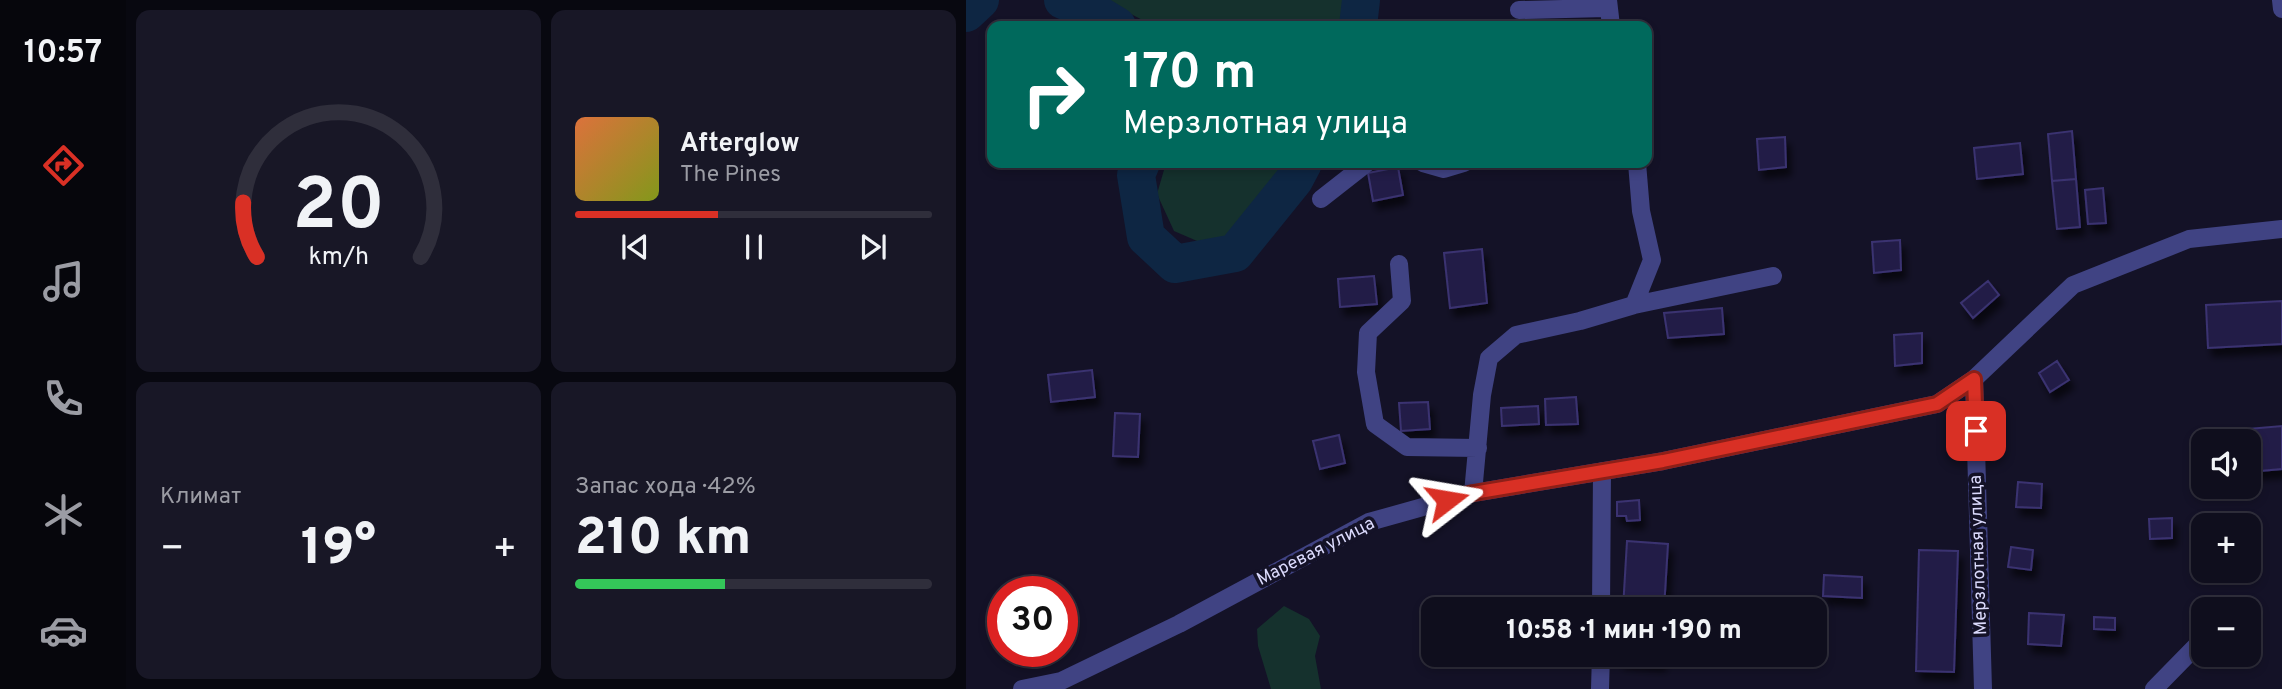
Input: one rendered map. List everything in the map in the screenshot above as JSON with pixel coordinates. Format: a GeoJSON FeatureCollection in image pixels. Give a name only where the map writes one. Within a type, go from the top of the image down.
{"type":"FeatureCollection","features":[{"type":"Feature","properties":{"kind":"street"},"geometry":{"type":"LineString","coordinates":[[2281,0],[2282,9]]}},
{"type":"Feature","properties":{"kind":"street"},"geometry":{"type":"LineString","coordinates":[[1519,10],[1608,4]]}},
{"type":"Feature","properties":{"kind":"street"},"geometry":{"type":"LineString","coordinates":[[1321,199],[1361,168]]}},
{"type":"Feature","properties":{"kind":"street"},"geometry":{"type":"LineString","coordinates":[[1634,304],[1652,260],[1641,211],[1637,168]]}},
{"type":"Feature","properties":{"kind":"street","name":"Маревая улица"},"geometry":{"type":"LineString","coordinates":[[1022,689],[1063,685],[1370,522],[1473,493],[1663,461],[1937,404],[1974,379],[2073,285],[2189,239],[2282,229]]}},
{"type":"Feature","properties":{"kind":"street"},"geometry":{"type":"LineString","coordinates":[[1399,264],[1402,301],[1368,333],[1366,372],[1375,424],[1407,447],[1478,448]]}},
{"type":"Feature","properties":{"kind":"street"},"geometry":{"type":"LineString","coordinates":[[1473,493],[1482,395],[1489,358],[1516,335],[1580,321],[1634,304],[1773,276]]}},
{"type":"Feature","properties":{"kind":"street","name":"Мерзлотная улица"},"geometry":{"type":"LineString","coordinates":[[1974,379],[1983,689]]}},
{"type":"Feature","properties":{"kind":"street"},"geometry":{"type":"LineString","coordinates":[[1601,597],[1602,471]]}},
{"type":"Feature","properties":{"kind":"street"},"geometry":{"type":"LineString","coordinates":[[2154,689],[2191,651]]}},
{"type":"Feature","properties":{"kind":"street"},"geometry":{"type":"LineString","coordinates":[[1600,689],[1601,667]]}},
{"type":"Feature","properties":{"kind":"green space"},"geometry":{"type":"Polygon","coordinates":[[[1104,0],[1346,0],[1342,21],[1144,21],[1104,0]]]}},
{"type":"Feature","properties":{"kind":"green space"},"geometry":{"type":"Polygon","coordinates":[[[1165,168],[1284,168],[1238,232],[1211,247],[1174,231],[1157,194],[1165,168]]]}},
{"type":"Feature","properties":{"kind":"green space"},"geometry":{"type":"Polygon","coordinates":[[[1284,606],[1309,619],[1320,636],[1315,656],[1321,689],[1271,689],[1258,646],[1257,629],[1284,606]]]}},
{"type":"Feature","properties":{"kind":"building"},"geometry":{"type":"Polygon","coordinates":[[[2072,131],[2076,179],[2052,181],[2048,134],[2072,131]]]}},
{"type":"Feature","properties":{"kind":"building"},"geometry":{"type":"Polygon","coordinates":[[[1785,137],[1786,167],[1759,170],[1757,139],[1785,137]]]}},
{"type":"Feature","properties":{"kind":"building"},"geometry":{"type":"Polygon","coordinates":[[[2020,143],[2023,174],[1977,179],[1974,148],[2020,143]]]}},
{"type":"Feature","properties":{"kind":"building"},"geometry":{"type":"Polygon","coordinates":[[[1398,168],[1403,195],[1373,201],[1368,173],[1398,168]]]}},
{"type":"Feature","properties":{"kind":"building"},"geometry":{"type":"Polygon","coordinates":[[[2076,179],[2080,227],[2057,229],[2052,181],[2076,179]]]}},
{"type":"Feature","properties":{"kind":"building"},"geometry":{"type":"Polygon","coordinates":[[[2103,188],[2106,223],[2088,224],[2085,190],[2103,188]]]}},
{"type":"Feature","properties":{"kind":"building"},"geometry":{"type":"Polygon","coordinates":[[[1900,240],[1901,270],[1874,273],[1872,242],[1900,240]]]}},
{"type":"Feature","properties":{"kind":"building"},"geometry":{"type":"Polygon","coordinates":[[[1482,249],[1487,303],[1450,308],[1444,253],[1482,249]]]}},
{"type":"Feature","properties":{"kind":"building"},"geometry":{"type":"Polygon","coordinates":[[[1374,276],[1377,304],[1340,307],[1338,279],[1374,276]]]}},
{"type":"Feature","properties":{"kind":"building"},"geometry":{"type":"Polygon","coordinates":[[[1988,281],[1999,295],[1973,318],[1961,303],[1988,281]]]}},
{"type":"Feature","properties":{"kind":"building"},"geometry":{"type":"Polygon","coordinates":[[[2282,301],[2282,344],[2208,348],[2206,305],[2282,301]]]}},
{"type":"Feature","properties":{"kind":"building"},"geometry":{"type":"Polygon","coordinates":[[[1722,308],[1724,334],[1668,338],[1664,313],[1722,308]]]}},
{"type":"Feature","properties":{"kind":"building"},"geometry":{"type":"Polygon","coordinates":[[[1922,333],[1922,363],[1895,366],[1894,335],[1922,333]]]}},
{"type":"Feature","properties":{"kind":"building"},"geometry":{"type":"Polygon","coordinates":[[[2057,361],[2069,380],[2050,392],[2039,373],[2057,361]]]}},
{"type":"Feature","properties":{"kind":"building"},"geometry":{"type":"Polygon","coordinates":[[[1092,370],[1095,397],[1051,402],[1048,375],[1092,370]]]}},
{"type":"Feature","properties":{"kind":"building"},"geometry":{"type":"Polygon","coordinates":[[[1576,397],[1578,424],[1546,425],[1545,399],[1576,397]]]}},
{"type":"Feature","properties":{"kind":"building"},"geometry":{"type":"Polygon","coordinates":[[[1428,402],[1430,429],[1401,431],[1399,403],[1428,402]]]}},
{"type":"Feature","properties":{"kind":"building"},"geometry":{"type":"Polygon","coordinates":[[[1538,406],[1539,424],[1502,426],[1501,408],[1538,406]]]}},
{"type":"Feature","properties":{"kind":"building"},"geometry":{"type":"Polygon","coordinates":[[[1115,413],[1140,414],[1138,457],[1113,456],[1115,413]]]}},
{"type":"Feature","properties":{"kind":"building"},"geometry":{"type":"Polygon","coordinates":[[[2282,426],[2282,469],[2261,471],[2261,429],[2248,429],[2282,426]]]}},
{"type":"Feature","properties":{"kind":"building"},"geometry":{"type":"Polygon","coordinates":[[[1339,435],[1345,463],[1320,469],[1313,441],[1339,435]]]}},
{"type":"Feature","properties":{"kind":"building"},"geometry":{"type":"Polygon","coordinates":[[[2018,482],[2042,484],[2041,508],[2016,507],[2018,482]]]}},
{"type":"Feature","properties":{"kind":"building"},"geometry":{"type":"Polygon","coordinates":[[[1639,500],[1640,520],[1627,521],[1626,516],[1617,516],[1617,502],[1639,500]]]}},
{"type":"Feature","properties":{"kind":"building"},"geometry":{"type":"Polygon","coordinates":[[[2172,518],[2172,538],[2150,539],[2149,519],[2172,518]]]}},
{"type":"Feature","properties":{"kind":"building"},"geometry":{"type":"Polygon","coordinates":[[[1627,541],[1668,544],[1665,597],[1624,597],[1627,541]]]}},
{"type":"Feature","properties":{"kind":"building"},"geometry":{"type":"Polygon","coordinates":[[[2011,547],[2033,550],[2031,570],[2008,567],[2011,547]]]}},
{"type":"Feature","properties":{"kind":"building"},"geometry":{"type":"Polygon","coordinates":[[[1919,550],[1958,551],[1954,672],[1916,671],[1919,550]]]}},
{"type":"Feature","properties":{"kind":"building"},"geometry":{"type":"Polygon","coordinates":[[[1824,575],[1862,577],[1862,598],[1823,596],[1824,575]]]}},
{"type":"Feature","properties":{"kind":"building"},"geometry":{"type":"Polygon","coordinates":[[[2029,613],[2064,615],[2061,646],[2028,644],[2029,613]]]}},
{"type":"Feature","properties":{"kind":"building"},"geometry":{"type":"Polygon","coordinates":[[[2094,617],[2115,618],[2115,630],[2094,629],[2094,617]]]}},
{"type":"Feature","properties":{"kind":"waterway"},"geometry":{"type":"LineString","coordinates":[[966,13],[980,0]]}},
{"type":"Feature","properties":{"kind":"waterway"},"geometry":{"type":"LineString","coordinates":[[1063,0],[1109,21]]}},
{"type":"Feature","properties":{"kind":"waterway"},"geometry":{"type":"LineString","coordinates":[[1359,21],[1361,0]]}},
{"type":"Feature","properties":{"kind":"waterway"},"geometry":{"type":"LineString","coordinates":[[1139,168],[1136,175],[1146,237],[1175,264],[1235,253],[1294,180],[1300,168]]}},
{"type":"Feature","properties":{"kind":"route"},"geometry":{"type":"LineString","coordinates":[[1447,500],[1473,493],[1663,461],[1937,404],[1974,379],[1976,431]]}}]}
